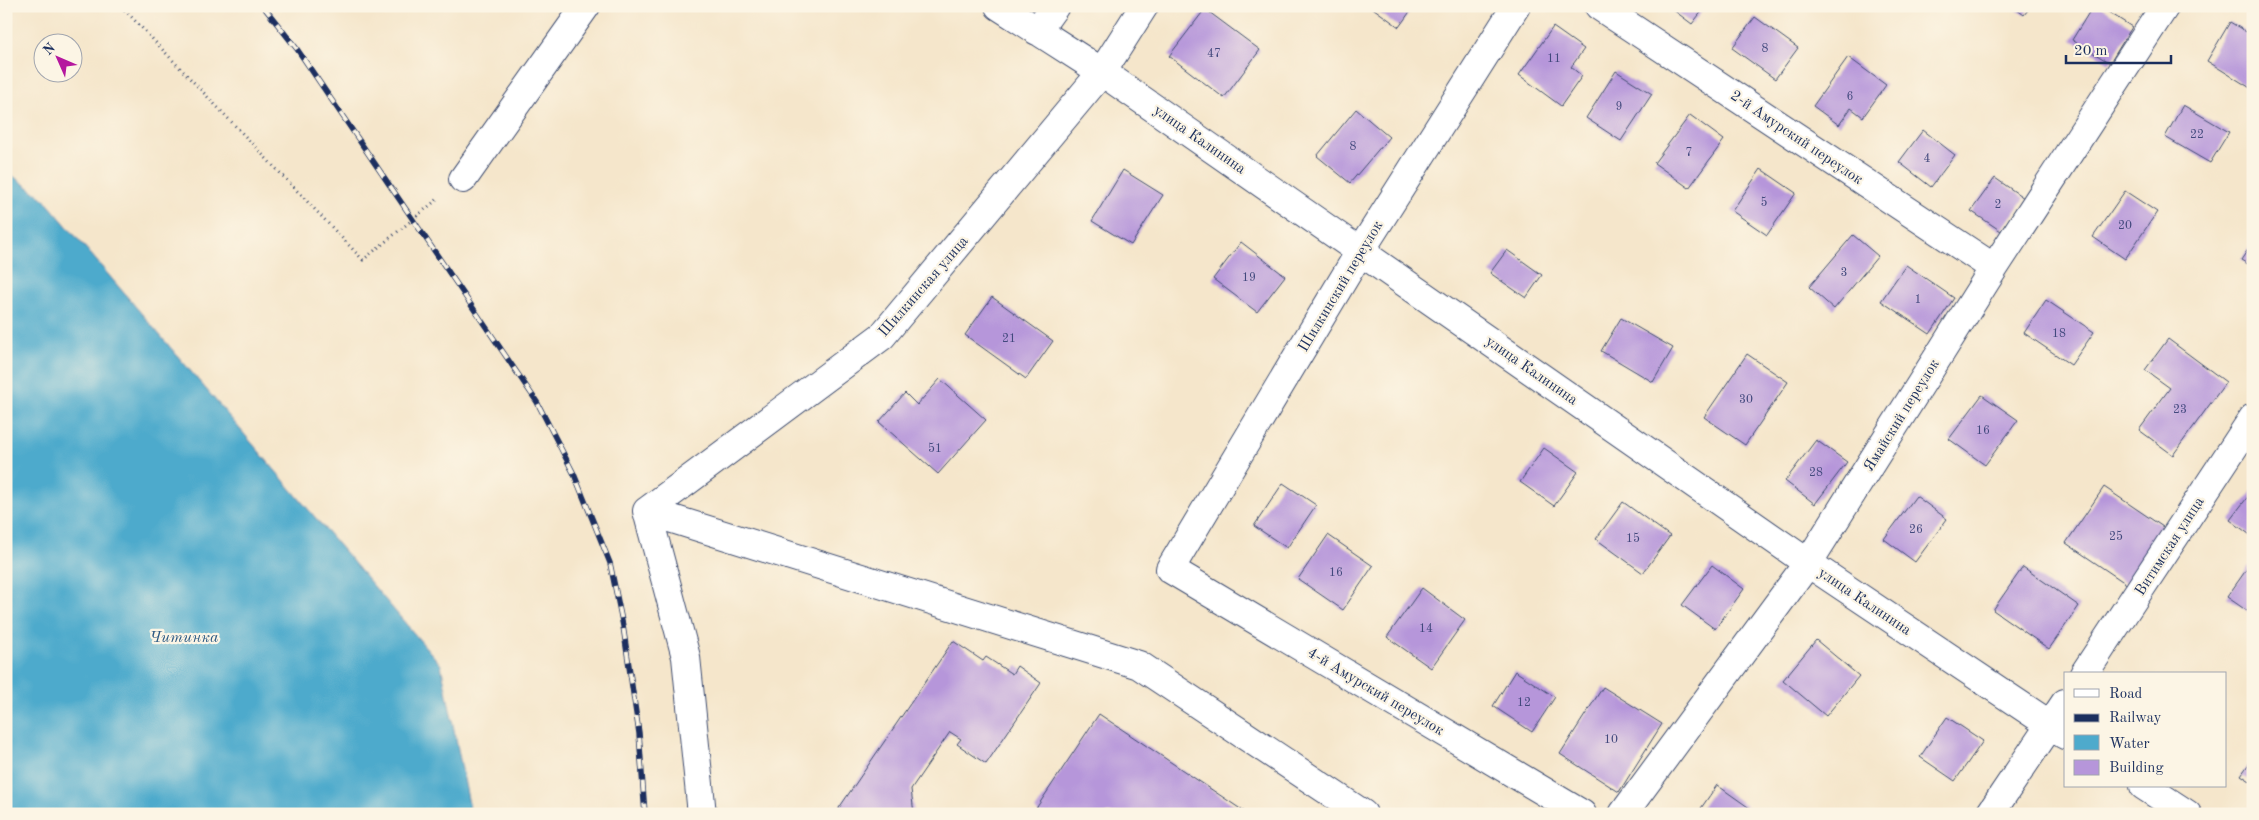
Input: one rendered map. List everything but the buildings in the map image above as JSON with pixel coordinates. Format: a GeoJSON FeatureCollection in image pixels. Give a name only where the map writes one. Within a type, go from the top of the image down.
{"type":"FeatureCollection","features":[{"type":"Feature","properties":{"kind":"street"},"geometry":{"type":"LineString","coordinates":[[463,179],[586,6]]}},
{"type":"Feature","properties":{"kind":"street","name":"улица Калинина"},"geometry":{"type":"LineString","coordinates":[[999,6],[1102,72],[1361,250],[1808,563],[2058,730]]}},
{"type":"Feature","properties":{"kind":"street"},"geometry":{"type":"LineString","coordinates":[[1036,31],[1055,6]]}},
{"type":"Feature","properties":{"kind":"street","name":"Шилкинская улица"},"geometry":{"type":"LineString","coordinates":[[647,510],[882,336],[1102,72],[1144,6]]}},
{"type":"Feature","properties":{"kind":"street","name":"Шилкинский переулок"},"geometry":{"type":"LineString","coordinates":[[1170,569],[1361,250],[1516,6]]}},
{"type":"Feature","properties":{"kind":"street","name":"2-й Амурский переулок"},"geometry":{"type":"LineString","coordinates":[[1599,6],[1994,268]]}},
{"type":"Feature","properties":{"kind":"street","name":"Ямайский переулок"},"geometry":{"type":"LineString","coordinates":[[1623,814],[1808,563],[1994,268],[2165,6]]}},
{"type":"Feature","properties":{"kind":"street","name":"Витимская улица"},"geometry":{"type":"LineString","coordinates":[[2085,672],[2253,418]]}},
{"type":"Feature","properties":{"kind":"street"},"geometry":{"type":"LineString","coordinates":[[647,510],[686,657],[702,814]]}},
{"type":"Feature","properties":{"kind":"street"},"geometry":{"type":"LineString","coordinates":[[647,510],[1139,665],[1363,814]]}},
{"type":"Feature","properties":{"kind":"street","name":"4-й Амурский переулок"},"geometry":{"type":"LineString","coordinates":[[1170,569],[1582,814]]}},
{"type":"Feature","properties":{"kind":"street"},"geometry":{"type":"LineString","coordinates":[[1990,814],[2058,730],[2064,707]]}},
{"type":"Feature","properties":{"kind":"street"},"geometry":{"type":"LineString","coordinates":[[2147,788],[2187,814]]}},
{"type":"Feature","properties":{"kind":"path"},"geometry":{"type":"LineString","coordinates":[[121,6],[363,260],[463,179]]}},
{"type":"Feature","properties":{"kind":"water","name":"Читинка"},"geometry":{"type":"Polygon","coordinates":[[[6,171],[43,198],[441,665],[471,814],[6,814],[6,171]]]}},
{"type":"Feature","properties":{"kind":"railway"},"geometry":{"type":"LineString","coordinates":[[263,6],[297,49],[537,402],[574,474],[610,563],[623,626],[639,733],[645,814]]}}]}
